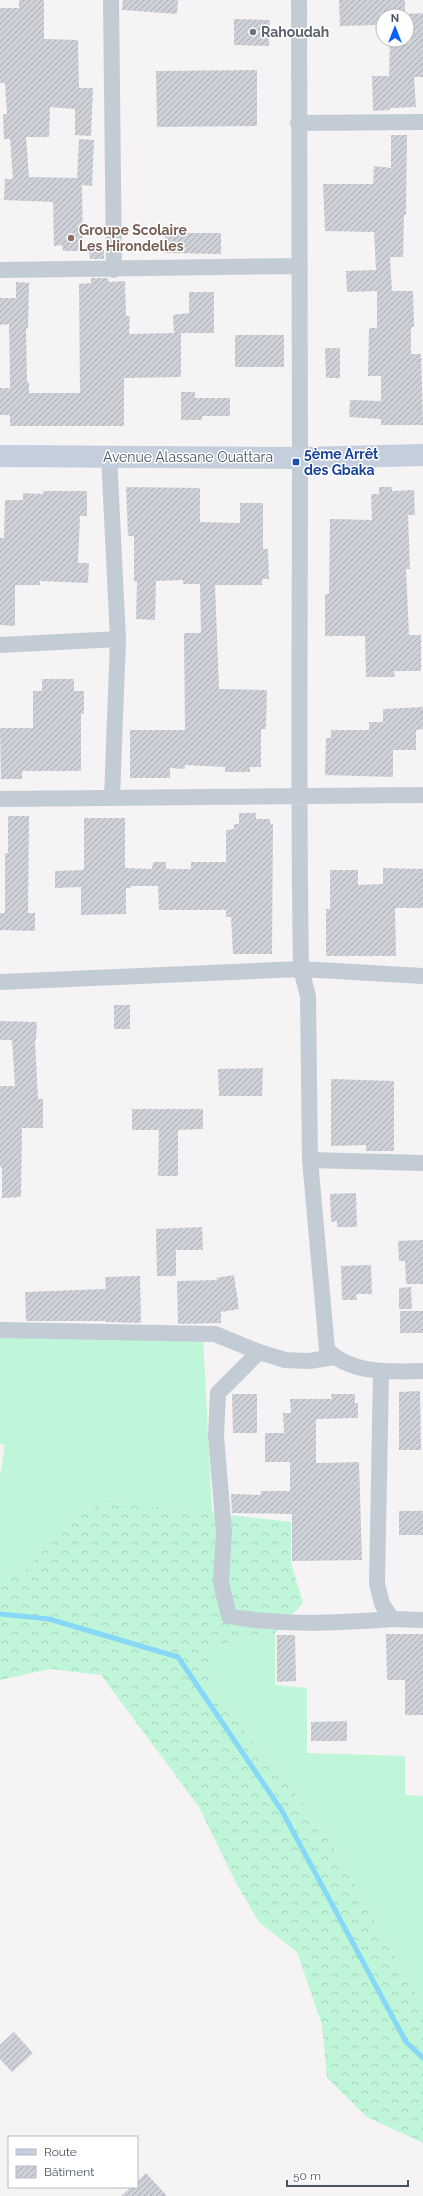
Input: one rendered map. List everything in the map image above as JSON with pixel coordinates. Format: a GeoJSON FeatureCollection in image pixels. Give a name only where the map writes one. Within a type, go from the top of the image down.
{"type":"FeatureCollection","features":[{"type":"Feature","properties":{"kind":"street"},"geometry":{"type":"LineString","coordinates":[[110,0],[114,270]]}},
{"type":"Feature","properties":{"kind":"street"},"geometry":{"type":"LineString","coordinates":[[299,0],[298,123],[300,458],[298,795],[301,969],[308,996],[310,1160],[327,1348],[334,1357]]}},
{"type":"Feature","properties":{"kind":"street"},"geometry":{"type":"LineString","coordinates":[[298,123],[423,122]]}},
{"type":"Feature","properties":{"kind":"street"},"geometry":{"type":"LineString","coordinates":[[0,270],[114,270],[300,266]]}},
{"type":"Feature","properties":{"kind":"street","name":"Avenue Alassane Ouattara"},"geometry":{"type":"LineString","coordinates":[[0,456],[300,458],[423,455]]}},
{"type":"Feature","properties":{"kind":"street"},"geometry":{"type":"LineString","coordinates":[[109,456],[118,639],[112,798]]}},
{"type":"Feature","properties":{"kind":"street"},"geometry":{"type":"LineString","coordinates":[[0,645],[118,639]]}},
{"type":"Feature","properties":{"kind":"street"},"geometry":{"type":"LineString","coordinates":[[0,799],[423,795]]}},
{"type":"Feature","properties":{"kind":"street"},"geometry":{"type":"LineString","coordinates":[[0,982],[301,969],[423,976]]}},
{"type":"Feature","properties":{"kind":"street"},"geometry":{"type":"LineString","coordinates":[[310,1160],[423,1163]]}},
{"type":"Feature","properties":{"kind":"street"},"geometry":{"type":"LineString","coordinates":[[0,1330],[215,1334],[258,1352],[285,1360],[309,1361],[334,1357],[365,1368],[382,1372],[423,1371]]}},
{"type":"Feature","properties":{"kind":"street"},"geometry":{"type":"LineString","coordinates":[[258,1352],[218,1393],[216,1436],[224,1532],[221,1583],[229,1616],[257,1621],[335,1623],[392,1619],[423,1620]]}},
{"type":"Feature","properties":{"kind":"street"},"geometry":{"type":"LineString","coordinates":[[382,1372],[377,1583],[382,1604],[392,1619]]}},
{"type":"Feature","properties":{"kind":"green space"},"geometry":{"type":"Polygon","coordinates":[[[0,1336],[203,1336],[212,1514],[162,1507],[99,1503],[71,1523],[25,1570],[0,1579],[0,1477],[5,1445],[0,1444],[0,1336]]]}},
{"type":"Feature","properties":{"kind":"green space"},"geometry":{"type":"Polygon","coordinates":[[[99,1503],[162,1507],[291,1522],[291,1563],[303,1603],[275,1633],[210,1647],[213,1691],[325,1831],[423,2007],[423,2143],[367,2117],[327,2078],[322,2025],[297,1952],[259,1922],[236,1883],[199,1807],[101,1675],[50,1669],[0,1680],[0,1579],[25,1570],[71,1523],[99,1503]]]}},
{"type":"Feature","properties":{"kind":"green space"},"geometry":{"type":"Polygon","coordinates":[[[275,1633],[275,1685],[307,1688],[307,1753],[405,1756],[405,1795],[423,1796],[423,2007],[325,1831],[213,1691],[210,1646],[275,1633]]]}},
{"type":"Feature","properties":{"kind":"building"},"geometry":{"type":"Polygon","coordinates":[[[19,0],[44,0],[44,39],[78,40],[79,88],[93,88],[91,136],[75,135],[75,109],[50,107],[49,137],[26,137],[29,177],[77,178],[79,139],[94,140],[92,186],[82,185],[83,251],[63,251],[62,245],[54,246],[53,202],[4,200],[5,179],[13,179],[10,139],[4,139],[3,114],[7,114],[5,83],[0,83],[0,8],[19,8],[19,0]]]}},
{"type":"Feature","properties":{"kind":"building"},"geometry":{"type":"Polygon","coordinates":[[[123,0],[178,0],[177,14],[122,10],[123,0]]]}},
{"type":"Feature","properties":{"kind":"building"},"geometry":{"type":"Polygon","coordinates":[[[339,0],[405,0],[405,8],[375,8],[375,25],[340,26],[339,0]]]}},
{"type":"Feature","properties":{"kind":"building"},"geometry":{"type":"Polygon","coordinates":[[[415,13],[423,13],[423,77],[414,77],[416,107],[390,108],[390,110],[373,111],[372,76],[389,76],[390,48],[415,48],[415,13]]]}},
{"type":"Feature","properties":{"kind":"building"},"geometry":{"type":"Polygon","coordinates":[[[234,19],[270,20],[269,46],[234,45],[234,19]]]}},
{"type":"Feature","properties":{"kind":"building"},"geometry":{"type":"Polygon","coordinates":[[[257,70],[257,126],[157,127],[156,71],[257,70]]]}},
{"type":"Feature","properties":{"kind":"building"},"geometry":{"type":"Polygon","coordinates":[[[391,135],[407,135],[406,215],[404,215],[403,257],[390,257],[392,291],[413,291],[414,327],[411,327],[411,354],[421,354],[423,425],[381,425],[381,419],[349,417],[350,400],[381,401],[381,376],[368,376],[369,328],[377,328],[377,291],[347,292],[346,271],[376,270],[374,232],[325,231],[323,184],[373,184],[374,166],[391,168],[391,135]]]}},
{"type":"Feature","properties":{"kind":"building"},"geometry":{"type":"Polygon","coordinates":[[[165,233],[221,233],[221,254],[165,253],[165,233]]]}},
{"type":"Feature","properties":{"kind":"building"},"geometry":{"type":"Polygon","coordinates":[[[104,249],[104,259],[90,259],[89,250],[104,249]]]}},
{"type":"Feature","properties":{"kind":"building"},"geometry":{"type":"Polygon","coordinates":[[[91,278],[108,278],[109,282],[125,281],[126,316],[130,316],[129,334],[174,333],[173,315],[189,313],[189,292],[214,292],[214,333],[181,333],[181,377],[124,378],[124,426],[10,426],[10,415],[0,415],[0,388],[10,388],[10,382],[9,324],[0,325],[0,298],[16,298],[16,282],[29,283],[28,329],[26,328],[27,382],[29,382],[29,393],[80,393],[79,284],[91,283],[91,278]]]}},
{"type":"Feature","properties":{"kind":"building"},"geometry":{"type":"Polygon","coordinates":[[[235,335],[284,335],[284,367],[235,367],[235,335]]]}},
{"type":"Feature","properties":{"kind":"building"},"geometry":{"type":"Polygon","coordinates":[[[325,348],[340,348],[340,378],[326,378],[325,348]]]}},
{"type":"Feature","properties":{"kind":"building"},"geometry":{"type":"Polygon","coordinates":[[[181,392],[195,392],[195,398],[230,398],[230,416],[202,416],[202,420],[181,420],[181,392]]]}},
{"type":"Feature","properties":{"kind":"building"},"geometry":{"type":"Polygon","coordinates":[[[126,487],[200,488],[200,522],[240,523],[240,503],[263,503],[263,549],[268,549],[269,579],[262,579],[262,585],[215,585],[219,689],[267,690],[266,729],[261,729],[261,767],[250,767],[250,772],[225,772],[225,767],[185,765],[185,769],[170,768],[170,778],[130,778],[130,730],[185,730],[184,633],[201,633],[200,584],[183,584],[183,580],[156,581],[155,620],[136,619],[137,582],[134,581],[134,536],[128,536],[126,487]]]}},
{"type":"Feature","properties":{"kind":"building"},"geometry":{"type":"Polygon","coordinates":[[[379,487],[392,487],[392,491],[414,490],[415,515],[408,515],[410,569],[406,569],[409,635],[421,635],[421,671],[394,671],[395,677],[366,677],[365,636],[325,636],[325,594],[329,594],[330,519],[372,520],[371,494],[379,494],[379,487]]]}},
{"type":"Feature","properties":{"kind":"building"},"geometry":{"type":"Polygon","coordinates":[[[43,491],[87,491],[87,516],[80,516],[78,563],[89,563],[88,583],[40,581],[40,585],[15,585],[15,626],[0,625],[0,538],[4,538],[5,500],[23,500],[23,493],[43,494],[43,491]]]}},
{"type":"Feature","properties":{"kind":"building"},"geometry":{"type":"Polygon","coordinates":[[[42,679],[74,679],[74,691],[84,691],[84,714],[81,714],[81,771],[22,771],[22,779],[1,779],[0,728],[33,728],[33,691],[42,691],[42,679]]]}},
{"type":"Feature","properties":{"kind":"building"},"geometry":{"type":"Polygon","coordinates":[[[423,707],[423,729],[416,730],[416,750],[393,750],[393,777],[325,775],[326,738],[331,738],[331,730],[369,730],[369,722],[383,722],[383,709],[423,707]]]}},
{"type":"Feature","properties":{"kind":"building"},"geometry":{"type":"Polygon","coordinates":[[[239,813],[256,813],[256,819],[270,819],[270,824],[273,824],[272,954],[233,954],[231,917],[226,917],[226,910],[159,910],[158,886],[131,886],[131,888],[126,888],[126,914],[81,915],[81,887],[55,888],[55,871],[84,870],[84,818],[125,818],[125,868],[152,869],[153,862],[166,862],[166,869],[191,869],[191,862],[226,862],[226,830],[234,829],[234,824],[239,824],[239,813]]]}},
{"type":"Feature","properties":{"kind":"building"},"geometry":{"type":"Polygon","coordinates":[[[8,816],[29,816],[28,913],[35,913],[35,931],[0,930],[0,913],[5,913],[5,853],[8,853],[8,816]]]}},
{"type":"Feature","properties":{"kind":"building"},"geometry":{"type":"Polygon","coordinates":[[[383,868],[423,869],[423,908],[395,908],[396,956],[326,956],[326,909],[330,909],[330,870],[358,870],[358,885],[383,884],[383,868]]]}},
{"type":"Feature","properties":{"kind":"building"},"geometry":{"type":"Polygon","coordinates":[[[114,1005],[130,1005],[130,1029],[114,1029],[114,1005]]]}},
{"type":"Feature","properties":{"kind":"building"},"geometry":{"type":"Polygon","coordinates":[[[0,1021],[37,1022],[35,1040],[38,1099],[43,1099],[43,1128],[22,1128],[21,1197],[2,1198],[2,1167],[0,1167],[0,1086],[15,1086],[12,1040],[0,1040],[0,1021]]]}},
{"type":"Feature","properties":{"kind":"building"},"geometry":{"type":"Polygon","coordinates":[[[263,1068],[262,1096],[219,1096],[218,1069],[263,1068]]]}},
{"type":"Feature","properties":{"kind":"building"},"geometry":{"type":"Polygon","coordinates":[[[331,1079],[394,1081],[394,1151],[366,1151],[366,1145],[331,1146],[331,1079]]]}},
{"type":"Feature","properties":{"kind":"building"},"geometry":{"type":"Polygon","coordinates":[[[132,1109],[203,1109],[203,1129],[178,1130],[178,1176],[158,1176],[159,1130],[132,1130],[132,1109]]]}},
{"type":"Feature","properties":{"kind":"building"},"geometry":{"type":"Polygon","coordinates":[[[356,1193],[357,1227],[337,1227],[337,1221],[331,1222],[330,1194],[356,1193]]]}},
{"type":"Feature","properties":{"kind":"building"},"geometry":{"type":"Polygon","coordinates":[[[202,1227],[203,1250],[176,1250],[176,1276],[157,1276],[156,1229],[202,1227]]]}},
{"type":"Feature","properties":{"kind":"building"},"geometry":{"type":"Polygon","coordinates":[[[423,1240],[423,1284],[406,1284],[405,1261],[399,1261],[398,1241],[423,1240]]]}},
{"type":"Feature","properties":{"kind":"building"},"geometry":{"type":"Polygon","coordinates":[[[371,1265],[372,1294],[356,1294],[357,1300],[342,1300],[341,1266],[371,1265]]]}},
{"type":"Feature","properties":{"kind":"building"},"geometry":{"type":"Polygon","coordinates":[[[234,1275],[239,1309],[221,1312],[221,1323],[178,1324],[177,1281],[217,1280],[216,1278],[234,1275]]]}},
{"type":"Feature","properties":{"kind":"building"},"geometry":{"type":"Polygon","coordinates":[[[140,1276],[141,1323],[106,1321],[26,1321],[25,1292],[106,1289],[105,1277],[140,1276]]]}},
{"type":"Feature","properties":{"kind":"building"},"geometry":{"type":"Polygon","coordinates":[[[411,1287],[412,1309],[399,1309],[399,1288],[411,1287]]]}},
{"type":"Feature","properties":{"kind":"building"},"geometry":{"type":"Polygon","coordinates":[[[400,1311],[423,1311],[423,1333],[400,1333],[400,1311]]]}},
{"type":"Feature","properties":{"kind":"building"},"geometry":{"type":"Polygon","coordinates":[[[420,1391],[421,1450],[399,1450],[399,1392],[420,1391]]]}},
{"type":"Feature","properties":{"kind":"building"},"geometry":{"type":"Polygon","coordinates":[[[232,1394],[257,1394],[257,1433],[233,1433],[232,1394]]]}},
{"type":"Feature","properties":{"kind":"building"},"geometry":{"type":"Polygon","coordinates":[[[331,1394],[355,1394],[355,1403],[358,1403],[358,1418],[316,1419],[316,1463],[359,1462],[362,1560],[292,1561],[292,1514],[232,1513],[231,1494],[261,1495],[261,1491],[290,1491],[290,1462],[265,1462],[265,1433],[284,1433],[283,1413],[291,1413],[290,1399],[332,1399],[331,1394]]]}},
{"type":"Feature","properties":{"kind":"building"},"geometry":{"type":"Polygon","coordinates":[[[399,1511],[423,1511],[423,1535],[399,1535],[399,1511]]]}},
{"type":"Feature","properties":{"kind":"building"},"geometry":{"type":"Polygon","coordinates":[[[386,1634],[423,1634],[423,1715],[405,1715],[405,1680],[387,1680],[386,1634]]]}},
{"type":"Feature","properties":{"kind":"building"},"geometry":{"type":"Polygon","coordinates":[[[277,1635],[295,1635],[296,1681],[277,1682],[277,1635]]]}},
{"type":"Feature","properties":{"kind":"building"},"geometry":{"type":"Polygon","coordinates":[[[347,1721],[347,1741],[311,1741],[311,1722],[347,1721]]]}},
{"type":"Feature","properties":{"kind":"building"},"geometry":{"type":"Polygon","coordinates":[[[14,2032],[33,2053],[12,2072],[0,2059],[0,2045],[14,2032]]]}},
{"type":"Feature","properties":{"kind":"building"},"geometry":{"type":"Polygon","coordinates":[[[146,2173],[167,2196],[121,2196],[130,2188],[138,2188],[138,2180],[146,2173]]]}},
{"type":"Feature","properties":{"kind":"waterway"},"geometry":{"type":"LineString","coordinates":[[0,1614],[49,1619],[178,1657],[282,1811],[406,2042],[423,2058]]}},
{"type":"Feature","properties":{"kind":"place","name":"Rahoudah"},"geometry":{"type":"Point","coordinates":[253,32]}},
{"type":"Feature","properties":{"kind":"place","name":"Groupe Scolaire Les Hirondelles"},"geometry":{"type":"Point","coordinates":[71,238]}},
{"type":"Feature","properties":{"kind":"place","name":"5ème Arrêt des Gbaka"},"geometry":{"type":"Point","coordinates":[296,462]}}]}
